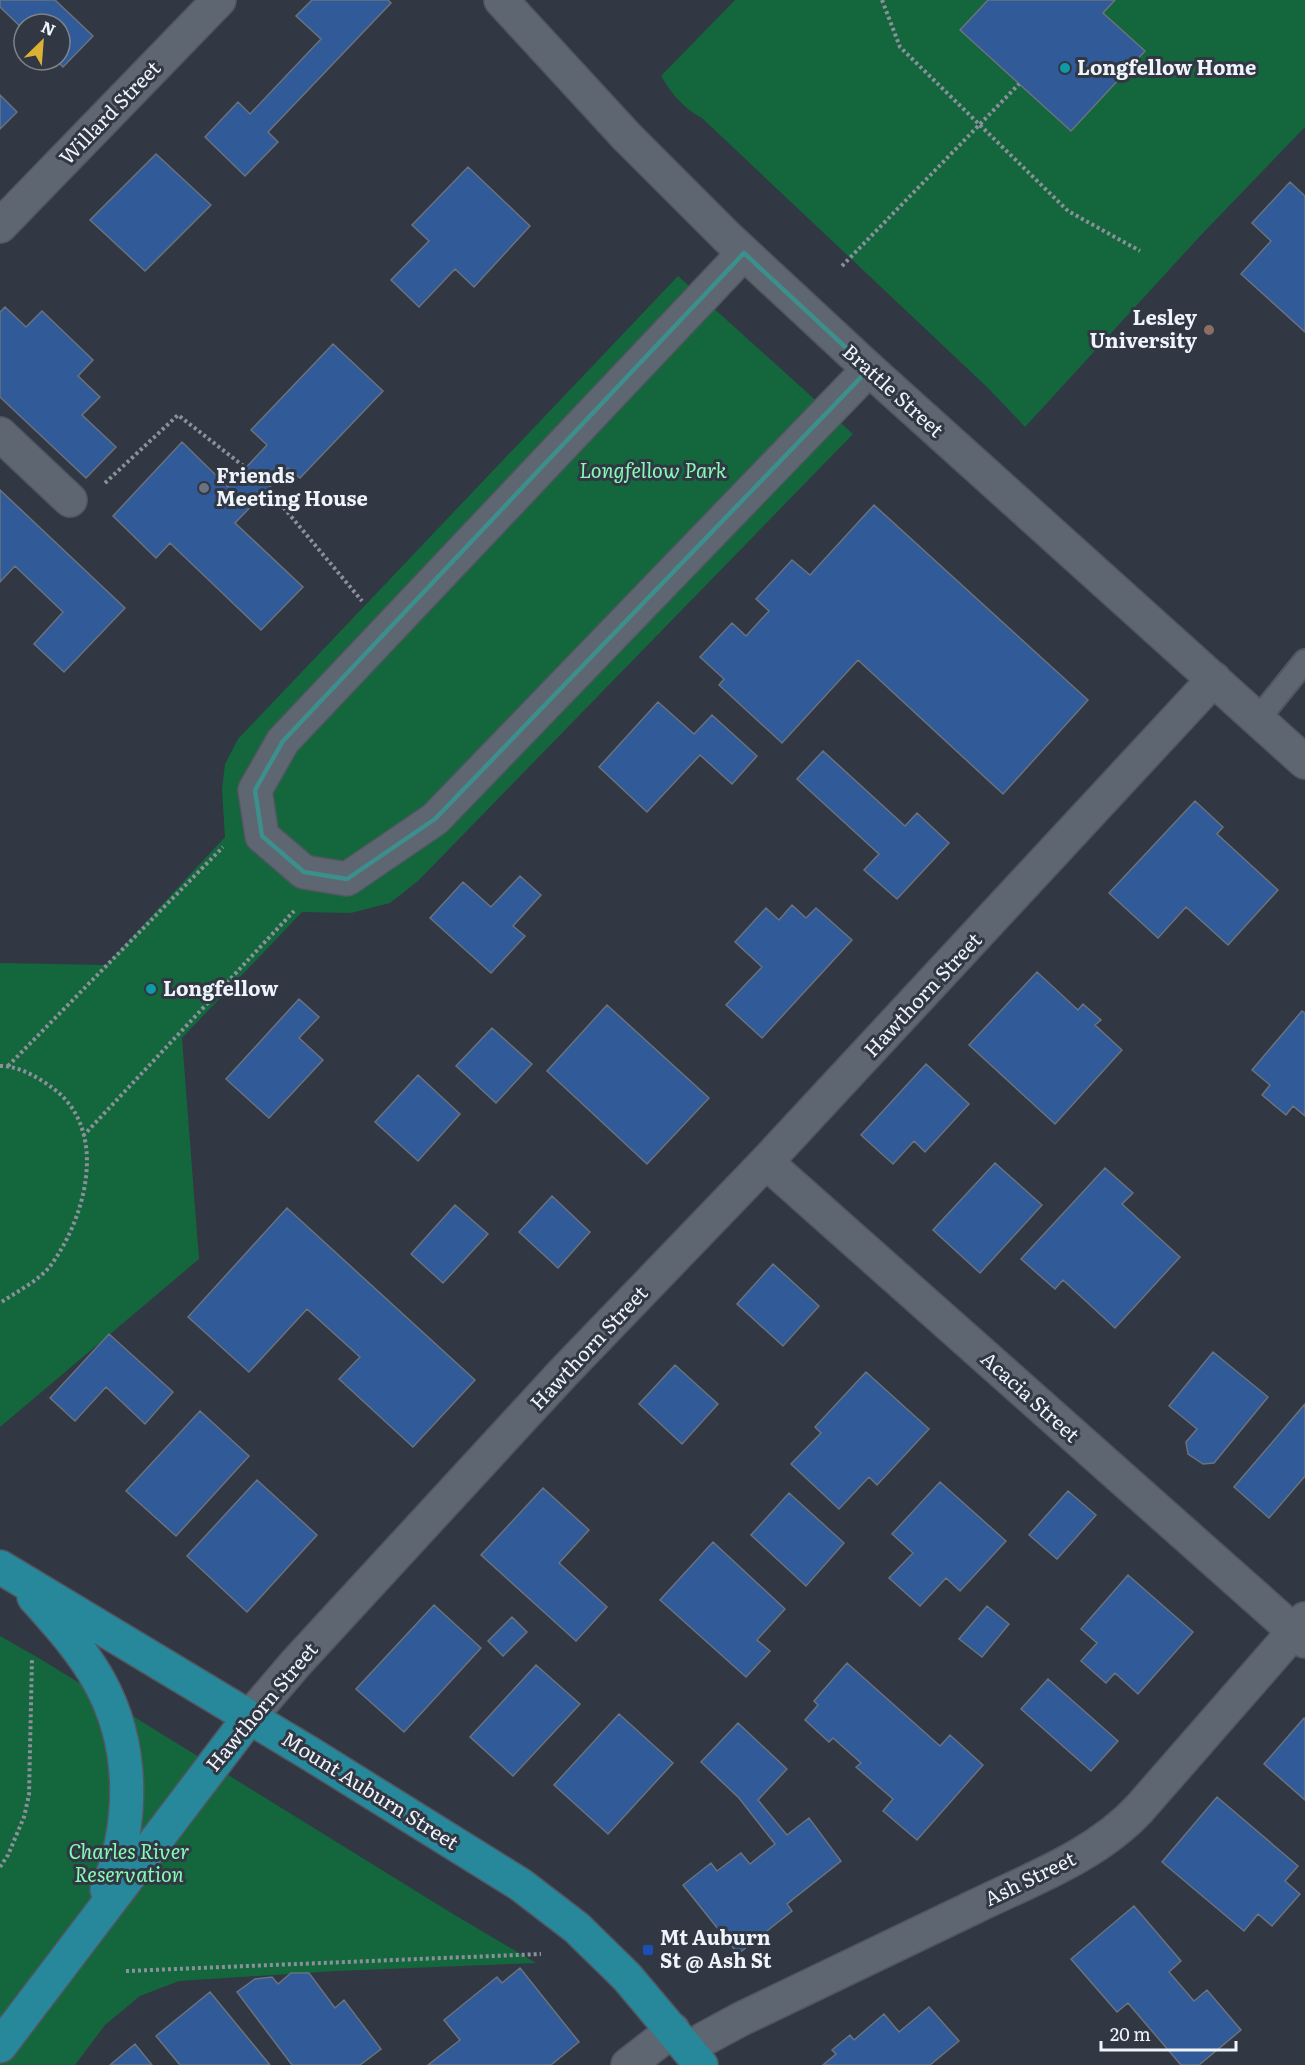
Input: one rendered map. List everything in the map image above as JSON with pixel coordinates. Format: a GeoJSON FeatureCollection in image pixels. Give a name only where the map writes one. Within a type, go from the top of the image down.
{"type":"FeatureCollection","features":[{"type":"Feature","properties":{"kind":"main road","name":"Mount Auburn Street"},"geometry":{"type":"LineString","coordinates":[[2,1568],[489,1865],[551,1907],[577,1928],[627,1977],[687,2048]]}},
{"type":"Feature","properties":{"kind":"main road"},"geometry":{"type":"LineString","coordinates":[[2,1568],[34,1596],[80,1652],[99,1680],[121,1733],[126,1786],[126,1816],[122,1842],[114,1871],[87,1932]]}},
{"type":"Feature","properties":{"kind":"main road","name":"Hawthorn Street"},"geometry":{"type":"LineString","coordinates":[[0,2046],[249,1718]]}},
{"type":"Feature","properties":{"kind":"street","name":"Willard Street"},"geometry":{"type":"LineString","coordinates":[[0,226],[219,0]]}},
{"type":"Feature","properties":{"kind":"street","name":"Brattle Street"},"geometry":{"type":"LineString","coordinates":[[501,0],[627,137],[744,253],[868,369],[1305,762]]}},
{"type":"Feature","properties":{"kind":"street"},"geometry":{"type":"LineString","coordinates":[[744,253],[283,741],[255,790],[262,836],[304,872],[347,879],[435,819],[868,369]]}},
{"type":"Feature","properties":{"kind":"street"},"geometry":{"type":"LineString","coordinates":[[0,434],[70,500]]}},
{"type":"Feature","properties":{"kind":"street","name":"Hawthorn Street"},"geometry":{"type":"LineString","coordinates":[[249,1718],[563,1374],[766,1162],[1214,680]]}},
{"type":"Feature","properties":{"kind":"street","name":"Acacia Street"},"geometry":{"type":"LineString","coordinates":[[766,1162],[1301,1630]]}},
{"type":"Feature","properties":{"kind":"street","name":"Ash Street"},"geometry":{"type":"LineString","coordinates":[[628,2065],[687,2048],[741,2019],[1056,1867],[1110,1836],[1140,1808],[1301,1630]]}},
{"type":"Feature","properties":{"kind":"lane"},"geometry":{"type":"LineString","coordinates":[[1258,719],[1305,661]]}},
{"type":"Feature","properties":{"kind":"path"},"geometry":{"type":"LineString","coordinates":[[882,0],[900,47],[1068,211],[1140,251]]}},
{"type":"Feature","properties":{"kind":"path"},"geometry":{"type":"LineString","coordinates":[[842,266],[1018,84]]}},
{"type":"Feature","properties":{"kind":"path"},"geometry":{"type":"LineString","coordinates":[[70,500],[78,508],[178,415],[246,468]]}},
{"type":"Feature","properties":{"kind":"path"},"geometry":{"type":"LineString","coordinates":[[268,489],[371,611],[390,629]]}},
{"type":"Feature","properties":{"kind":"path"},"geometry":{"type":"LineString","coordinates":[[8,1066],[226,844]]}},
{"type":"Feature","properties":{"kind":"path"},"geometry":{"type":"LineString","coordinates":[[83,1136],[302,903]]}},
{"type":"Feature","properties":{"kind":"path"},"geometry":{"type":"LineString","coordinates":[[0,1066],[8,1066],[38,1077],[64,1097],[81,1123],[87,1182],[80,1209],[67,1238],[50,1266],[22,1289],[0,1303]]}},
{"type":"Feature","properties":{"kind":"path"},"geometry":{"type":"LineString","coordinates":[[0,1867],[8,1855],[24,1817],[29,1795],[32,1656]]}},
{"type":"Feature","properties":{"kind":"path"},"geometry":{"type":"LineString","coordinates":[[126,1971],[541,1954]]}},
{"type":"Feature","properties":{"kind":"highlighted area"},"geometry":{"type":"Polygon","coordinates":[[[744,253],[869,369],[435,819],[347,879],[304,872],[262,836],[255,790],[283,741],[744,253]]]}},
{"type":"Feature","properties":{"kind":"green space"},"geometry":{"type":"Polygon","coordinates":[[[735,0],[1305,0],[1305,127],[1202,234],[1025,427],[988,388],[702,118],[684,105],[665,82],[661,76],[735,0]]]}},
{"type":"Feature","properties":{"kind":"green space","name":"Longfellow Park"},"geometry":{"type":"Polygon","coordinates":[[[678,276],[853,434],[418,881],[390,903],[351,913],[302,912],[182,1038],[199,1259],[0,1427],[0,963],[106,965],[225,837],[222,789],[225,764],[238,739],[678,276]]]}},
{"type":"Feature","properties":{"kind":"green space","name":"Charles River Reservation"},"geometry":{"type":"Polygon","coordinates":[[[0,1636],[536,1963],[336,1971],[179,1981],[140,1996],[105,2025],[75,2065],[0,2065],[0,1636]]]}},
{"type":"Feature","properties":{"kind":"building"},"geometry":{"type":"Polygon","coordinates":[[[0,0],[55,0],[68,12],[12,12],[12,18],[0,7],[0,0]]]}},
{"type":"Feature","properties":{"kind":"building"},"geometry":{"type":"Polygon","coordinates":[[[312,0],[388,0],[391,3],[268,132],[278,142],[245,176],[205,137],[238,102],[250,114],[321,39],[296,16],[312,0]]]}},
{"type":"Feature","properties":{"kind":"building","name":"Longfellow Home"},"geometry":{"type":"Polygon","coordinates":[[[988,0],[1115,0],[1103,13],[1145,51],[1071,131],[960,30],[988,0]]]}},
{"type":"Feature","properties":{"kind":"building"},"geometry":{"type":"Polygon","coordinates":[[[72,16],[93,36],[72,58],[72,16]]]}},
{"type":"Feature","properties":{"kind":"building"},"geometry":{"type":"Polygon","coordinates":[[[0,95],[17,112],[0,129],[0,95]]]}},
{"type":"Feature","properties":{"kind":"building"},"geometry":{"type":"Polygon","coordinates":[[[156,154],[211,205],[145,271],[90,220],[156,154]]]}},
{"type":"Feature","properties":{"kind":"building"},"geometry":{"type":"Polygon","coordinates":[[[468,167],[530,226],[474,287],[455,269],[419,307],[391,280],[429,241],[412,225],[468,167]]]}},
{"type":"Feature","properties":{"kind":"building"},"geometry":{"type":"Polygon","coordinates":[[[1290,182],[1305,196],[1305,332],[1241,274],[1271,241],[1252,223],[1290,182]]]}},
{"type":"Feature","properties":{"kind":"building"},"geometry":{"type":"Polygon","coordinates":[[[5,307],[26,327],[42,311],[93,360],[78,376],[100,397],[82,415],[116,447],[86,478],[0,397],[0,312],[5,307]]]}},
{"type":"Feature","properties":{"kind":"building","name":"Friends Meeting House"},"geometry":{"type":"Polygon","coordinates":[[[333,344],[383,391],[300,478],[288,468],[235,523],[303,587],[261,630],[170,543],[156,558],[113,516],[182,442],[228,487],[267,445],[251,430],[333,344]]]}},
{"type":"Feature","properties":{"kind":"building"},"geometry":{"type":"Polygon","coordinates":[[[0,490],[125,608],[64,672],[34,644],[63,612],[15,566],[0,582],[0,490]]]}},
{"type":"Feature","properties":{"kind":"building"},"geometry":{"type":"Polygon","coordinates":[[[874,505],[1088,700],[1003,794],[858,660],[782,743],[719,685],[724,679],[700,657],[732,623],[746,636],[769,611],[756,599],[792,560],[810,575],[874,505]]]}},
{"type":"Feature","properties":{"kind":"building"},"geometry":{"type":"Polygon","coordinates":[[[658,702],[694,734],[712,715],[757,756],[732,784],[700,755],[647,812],[599,767],[658,702]]]}},
{"type":"Feature","properties":{"kind":"building"},"geometry":{"type":"Polygon","coordinates":[[[823,751],[905,826],[917,813],[949,843],[897,899],[864,870],[879,854],[797,779],[823,751]]]}},
{"type":"Feature","properties":{"kind":"building"},"geometry":{"type":"Polygon","coordinates":[[[1195,801],[1223,827],[1217,834],[1278,890],[1228,945],[1186,907],[1158,938],[1109,893],[1195,801]]]}},
{"type":"Feature","properties":{"kind":"building"},"geometry":{"type":"Polygon","coordinates":[[[520,876],[541,895],[513,926],[525,936],[491,973],[430,918],[463,882],[491,907],[520,876]]]}},
{"type":"Feature","properties":{"kind":"building"},"geometry":{"type":"Polygon","coordinates":[[[792,905],[806,918],[816,908],[852,940],[762,1038],[726,1005],[762,967],[735,942],[766,908],[779,920],[792,905]]]}},
{"type":"Feature","properties":{"kind":"building"},"geometry":{"type":"Polygon","coordinates":[[[1037,972],[1078,1010],[1083,1004],[1101,1020],[1095,1025],[1122,1050],[1055,1124],[969,1045],[1037,972]]]}},
{"type":"Feature","properties":{"kind":"building"},"geometry":{"type":"Polygon","coordinates":[[[299,999],[319,1017],[299,1038],[323,1060],[269,1118],[226,1079],[299,999]]]}},
{"type":"Feature","properties":{"kind":"building"},"geometry":{"type":"Polygon","coordinates":[[[607,1005],[709,1098],[647,1164],[547,1071],[607,1005]]]}},
{"type":"Feature","properties":{"kind":"building"},"geometry":{"type":"Polygon","coordinates":[[[1302,1011],[1305,1013],[1305,1116],[1293,1106],[1286,1115],[1262,1095],[1270,1085],[1252,1070],[1302,1011]]]}},
{"type":"Feature","properties":{"kind":"building"},"geometry":{"type":"Polygon","coordinates":[[[492,1028],[532,1064],[496,1103],[456,1066],[492,1028]]]}},
{"type":"Feature","properties":{"kind":"building"},"geometry":{"type":"Polygon","coordinates":[[[926,1064],[969,1104],[925,1152],[914,1141],[893,1164],[861,1135],[926,1064]]]}},
{"type":"Feature","properties":{"kind":"building"},"geometry":{"type":"Polygon","coordinates":[[[418,1075],[460,1114],[418,1161],[375,1122],[418,1075]]]}},
{"type":"Feature","properties":{"kind":"building"},"geometry":{"type":"Polygon","coordinates":[[[995,1163],[1042,1205],[980,1273],[933,1230],[995,1163]]]}},
{"type":"Feature","properties":{"kind":"building"},"geometry":{"type":"Polygon","coordinates":[[[1105,1168],[1133,1193],[1122,1204],[1180,1257],[1115,1328],[1063,1280],[1055,1289],[1021,1259],[1105,1168]]]}},
{"type":"Feature","properties":{"kind":"building"},"geometry":{"type":"Polygon","coordinates":[[[552,1196],[590,1232],[558,1268],[519,1232],[552,1196]]]}},
{"type":"Feature","properties":{"kind":"building"},"geometry":{"type":"Polygon","coordinates":[[[455,1205],[488,1234],[443,1283],[411,1254],[455,1205]]]}},
{"type":"Feature","properties":{"kind":"building"},"geometry":{"type":"Polygon","coordinates":[[[287,1208],[475,1380],[413,1447],[339,1379],[360,1357],[307,1309],[249,1372],[188,1317],[287,1208]]]}},
{"type":"Feature","properties":{"kind":"building"},"geometry":{"type":"Polygon","coordinates":[[[773,1264],[819,1306],[783,1346],[737,1304],[773,1264]]]}},
{"type":"Feature","properties":{"kind":"building"},"geometry":{"type":"Polygon","coordinates":[[[109,1334],[173,1392],[145,1424],[106,1387],[75,1421],[50,1398],[109,1334]]]}},
{"type":"Feature","properties":{"kind":"building"},"geometry":{"type":"Polygon","coordinates":[[[1213,1352],[1268,1397],[1214,1463],[1203,1464],[1188,1454],[1186,1442],[1197,1429],[1169,1406],[1213,1352]]]}},
{"type":"Feature","properties":{"kind":"building"},"geometry":{"type":"Polygon","coordinates":[[[675,1365],[718,1404],[682,1444],[639,1404],[675,1365]]]}},
{"type":"Feature","properties":{"kind":"building"},"geometry":{"type":"Polygon","coordinates":[[[866,1372],[929,1429],[877,1485],[869,1477],[839,1509],[791,1464],[821,1433],[815,1427],[866,1372]]]}},
{"type":"Feature","properties":{"kind":"building"},"geometry":{"type":"Polygon","coordinates":[[[1305,1404],[1305,1476],[1269,1518],[1234,1487],[1305,1404]]]}},
{"type":"Feature","properties":{"kind":"building"},"geometry":{"type":"Polygon","coordinates":[[[200,1411],[249,1456],[176,1536],[126,1491],[200,1411]]]}},
{"type":"Feature","properties":{"kind":"building"},"geometry":{"type":"Polygon","coordinates":[[[257,1480],[317,1535],[247,1612],[187,1556],[257,1480]]]}},
{"type":"Feature","properties":{"kind":"building"},"geometry":{"type":"Polygon","coordinates":[[[940,1482],[1006,1541],[960,1591],[946,1578],[920,1606],[889,1578],[913,1553],[892,1534],[940,1482]]]}},
{"type":"Feature","properties":{"kind":"building"},"geometry":{"type":"Polygon","coordinates":[[[543,1488],[589,1530],[559,1563],[607,1607],[576,1641],[481,1555],[543,1488]]]}},
{"type":"Feature","properties":{"kind":"building"},"geometry":{"type":"Polygon","coordinates":[[[1068,1491],[1096,1515],[1057,1559],[1029,1535],[1068,1491]]]}},
{"type":"Feature","properties":{"kind":"building"},"geometry":{"type":"Polygon","coordinates":[[[789,1493],[844,1543],[806,1586],[751,1535],[789,1493]]]}},
{"type":"Feature","properties":{"kind":"building"},"geometry":{"type":"Polygon","coordinates":[[[713,1542],[785,1609],[757,1640],[770,1651],[746,1677],[660,1600],[713,1542]]]}},
{"type":"Feature","properties":{"kind":"building"},"geometry":{"type":"Polygon","coordinates":[[[1128,1575],[1193,1632],[1138,1694],[1115,1673],[1106,1683],[1081,1661],[1097,1643],[1081,1629],[1128,1575]]]}},
{"type":"Feature","properties":{"kind":"building"},"geometry":{"type":"Polygon","coordinates":[[[434,1605],[481,1648],[404,1732],[356,1689],[434,1605]]]}},
{"type":"Feature","properties":{"kind":"building"},"geometry":{"type":"Polygon","coordinates":[[[987,1606],[1009,1624],[982,1657],[959,1639],[987,1606]]]}},
{"type":"Feature","properties":{"kind":"building"},"geometry":{"type":"Polygon","coordinates":[[[512,1617],[527,1632],[503,1656],[488,1641],[512,1617]]]}},
{"type":"Feature","properties":{"kind":"building"},"geometry":{"type":"Polygon","coordinates":[[[847,1663],[940,1746],[950,1735],[983,1765],[917,1840],[883,1811],[893,1799],[856,1767],[861,1763],[833,1738],[829,1742],[805,1720],[818,1705],[814,1701],[847,1663]]]}},
{"type":"Feature","properties":{"kind":"building"},"geometry":{"type":"Polygon","coordinates":[[[536,1665],[580,1704],[513,1776],[470,1737],[536,1665]]]}},
{"type":"Feature","properties":{"kind":"building"},"geometry":{"type":"Polygon","coordinates":[[[1048,1679],[1118,1741],[1091,1771],[1021,1709],[1048,1679]]]}},
{"type":"Feature","properties":{"kind":"building"},"geometry":{"type":"Polygon","coordinates":[[[619,1714],[673,1763],[608,1834],[554,1785],[619,1714]]]}},
{"type":"Feature","properties":{"kind":"building"},"geometry":{"type":"Polygon","coordinates":[[[1305,1719],[1305,1800],[1264,1764],[1305,1719]]]}},
{"type":"Feature","properties":{"kind":"building"},"geometry":{"type":"Polygon","coordinates":[[[738,1723],[787,1769],[758,1800],[787,1835],[809,1818],[841,1861],[787,1904],[792,1911],[738,1954],[683,1885],[711,1863],[717,1871],[741,1853],[750,1864],[775,1844],[739,1798],[701,1762],[738,1723]]]}},
{"type":"Feature","properties":{"kind":"building"},"geometry":{"type":"Polygon","coordinates":[[[1217,1797],[1298,1866],[1285,1881],[1300,1894],[1272,1926],[1258,1914],[1244,1931],[1162,1862],[1217,1797]]]}},
{"type":"Feature","properties":{"kind":"building"},"geometry":{"type":"Polygon","coordinates":[[[1134,1906],[1181,1961],[1169,1972],[1194,2001],[1207,1990],[1241,2030],[1199,2065],[1181,2065],[1128,2003],[1117,2012],[1071,1959],[1134,1906]]]}},
{"type":"Feature","properties":{"kind":"building"},"geometry":{"type":"Polygon","coordinates":[[[520,1968],[579,2042],[551,2065],[428,2065],[460,2040],[444,2020],[497,1977],[502,1983],[520,1968]]]}},
{"type":"Feature","properties":{"kind":"building"},"geometry":{"type":"Polygon","coordinates":[[[291,1973],[309,1973],[335,2008],[344,2000],[381,2049],[360,2065],[292,2065],[237,1992],[255,1979],[272,1977],[278,1984],[291,1973]]]}},
{"type":"Feature","properties":{"kind":"building"},"geometry":{"type":"Polygon","coordinates":[[[210,1992],[270,2065],[180,2065],[156,2036],[210,1992]]]}},
{"type":"Feature","properties":{"kind":"building"},"geometry":{"type":"Polygon","coordinates":[[[929,2007],[959,2041],[930,2065],[823,2065],[836,2054],[832,2050],[850,2035],[854,2040],[884,2014],[899,2032],[929,2007]]]}},
{"type":"Feature","properties":{"kind":"building"},"geometry":{"type":"Polygon","coordinates":[[[135,2044],[152,2065],[110,2065],[135,2044]]]}},
{"type":"Feature","properties":{"kind":"place","name":"Longfellow Home"},"geometry":{"type":"Point","coordinates":[1065,68]}},
{"type":"Feature","properties":{"kind":"place","name":"Lesley University"},"geometry":{"type":"Point","coordinates":[1209,330]}},
{"type":"Feature","properties":{"kind":"place","name":"Friends Meeting House"},"geometry":{"type":"Point","coordinates":[204,488]}},
{"type":"Feature","properties":{"kind":"place","name":"Longfellow"},"geometry":{"type":"Point","coordinates":[151,989]}},
{"type":"Feature","properties":{"kind":"place","name":"Mt Auburn St @ Ash St"},"geometry":{"type":"Point","coordinates":[648,1950]}}]}
